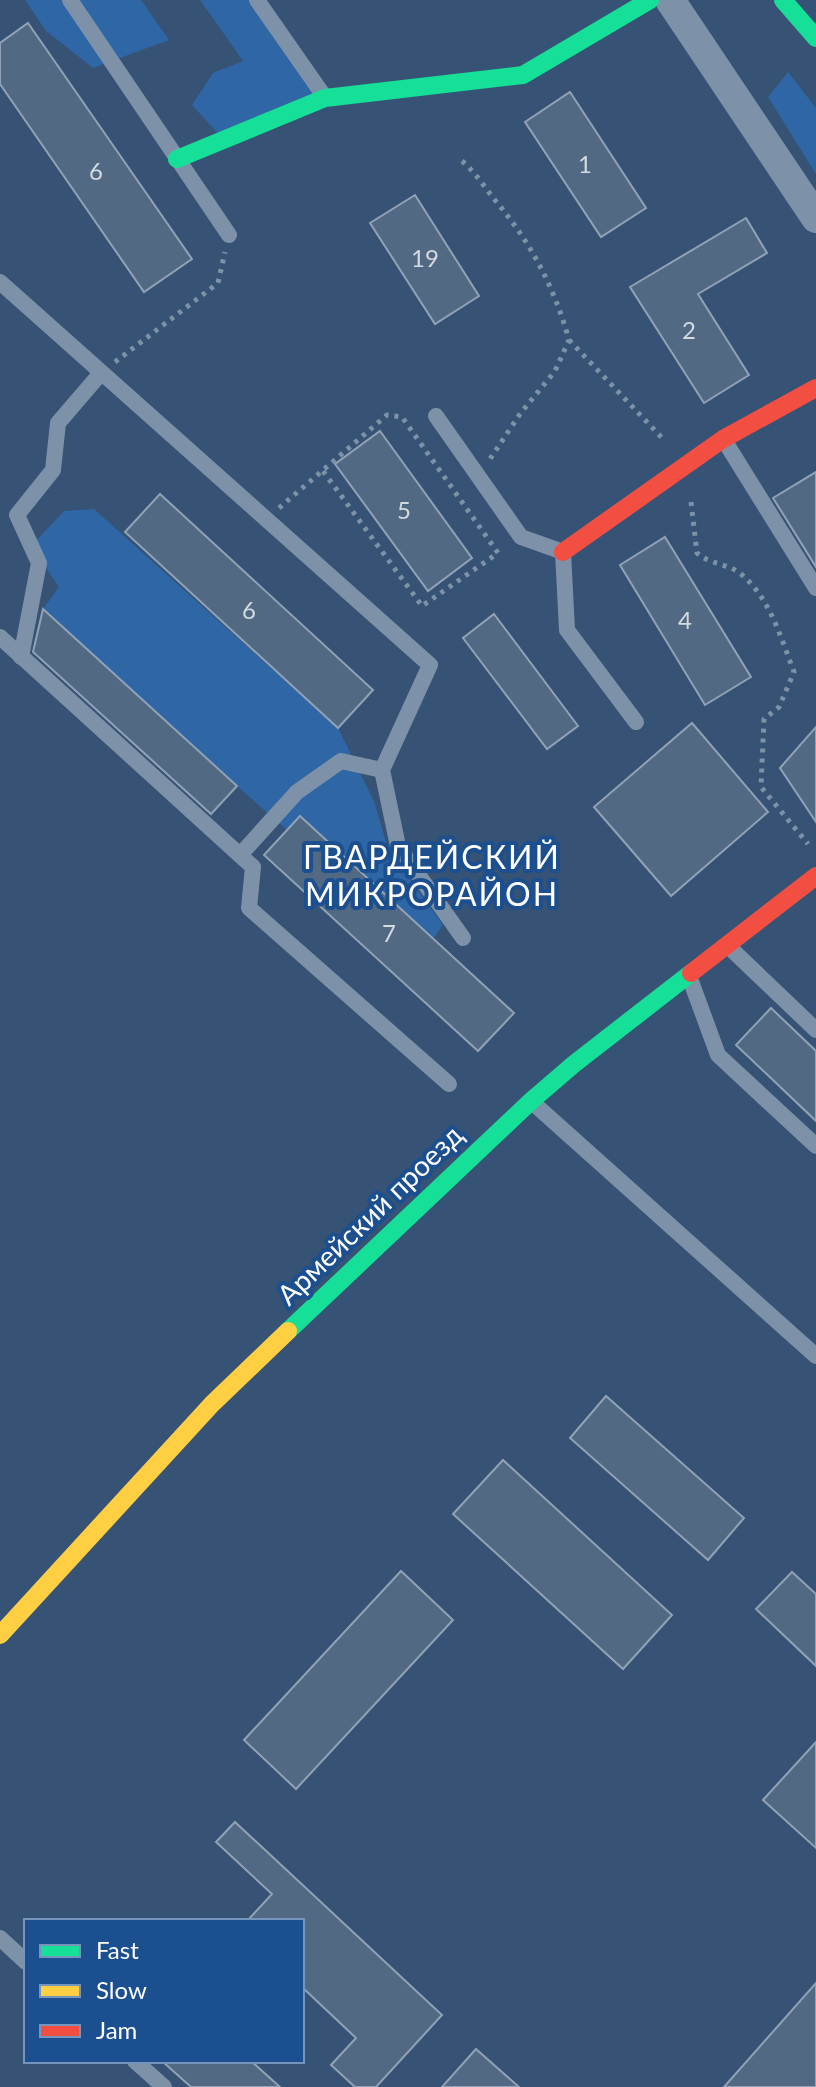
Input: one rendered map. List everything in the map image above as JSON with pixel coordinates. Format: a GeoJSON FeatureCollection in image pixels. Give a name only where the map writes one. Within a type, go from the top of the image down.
{"type":"FeatureCollection","features":[{"type":"Feature","properties":{"kind":"street"},"geometry":{"type":"LineString","coordinates":[[177,159],[325,98],[523,75],[650,0]]}},
{"type":"Feature","properties":{"kind":"street"},"geometry":{"type":"LineString","coordinates":[[670,0],[816,218]]}},
{"type":"Feature","properties":{"kind":"street"},"geometry":{"type":"LineString","coordinates":[[783,0],[816,38]]}},
{"type":"Feature","properties":{"kind":"street"},"geometry":{"type":"LineString","coordinates":[[563,552],[723,439],[816,388]]}},
{"type":"Feature","properties":{"kind":"street","name":"Армейский проезд"},"geometry":{"type":"LineString","coordinates":[[0,1635],[212,1404],[531,1101],[816,876]]}},
{"type":"Feature","properties":{"kind":"lane"},"geometry":{"type":"LineString","coordinates":[[70,0],[229,235]]}},
{"type":"Feature","properties":{"kind":"lane"},"geometry":{"type":"LineString","coordinates":[[257,0],[325,98]]}},
{"type":"Feature","properties":{"kind":"lane"},"geometry":{"type":"LineString","coordinates":[[0,282],[430,665],[382,770],[398,846],[463,938]]}},
{"type":"Feature","properties":{"kind":"lane"},"geometry":{"type":"LineString","coordinates":[[21,657],[39,563],[17,515],[53,470],[58,423],[101,373]]}},
{"type":"Feature","properties":{"kind":"lane"},"geometry":{"type":"LineString","coordinates":[[436,416],[521,537],[563,552],[567,630],[636,722]]}},
{"type":"Feature","properties":{"kind":"lane"},"geometry":{"type":"LineString","coordinates":[[723,439],[816,588]]}},
{"type":"Feature","properties":{"kind":"lane"},"geometry":{"type":"LineString","coordinates":[[0,637],[253,867],[249,908],[449,1084]]}},
{"type":"Feature","properties":{"kind":"lane"},"geometry":{"type":"LineString","coordinates":[[240,855],[297,792],[341,761],[382,770]]}},
{"type":"Feature","properties":{"kind":"lane"},"geometry":{"type":"LineString","coordinates":[[800,888],[816,901]]}},
{"type":"Feature","properties":{"kind":"lane"},"geometry":{"type":"LineString","coordinates":[[727,945],[816,1030]]}},
{"type":"Feature","properties":{"kind":"lane"},"geometry":{"type":"LineString","coordinates":[[689,975],[718,1055],[816,1146]]}},
{"type":"Feature","properties":{"kind":"lane"},"geometry":{"type":"LineString","coordinates":[[531,1101],[816,1356]]}},
{"type":"Feature","properties":{"kind":"lane"},"geometry":{"type":"LineString","coordinates":[[0,1938],[24,1960]]}},
{"type":"Feature","properties":{"kind":"lane"},"geometry":{"type":"LineString","coordinates":[[137,2063],[164,2087]]}},
{"type":"Feature","properties":{"kind":"path"},"geometry":{"type":"LineString","coordinates":[[462,161],[513,220],[532,248],[549,282],[569,340],[687,464],[697,553],[705,560],[729,566],[743,576],[769,609],[794,672],[779,707],[764,719],[761,787],[810,847]]}},
{"type":"Feature","properties":{"kind":"path"},"geometry":{"type":"LineString","coordinates":[[101,373],[218,283],[229,235]]}},
{"type":"Feature","properties":{"kind":"path"},"geometry":{"type":"LineString","coordinates":[[465,506],[512,424],[555,371],[569,340]]}},
{"type":"Feature","properties":{"kind":"path"},"geometry":{"type":"LineString","coordinates":[[267,519],[387,415],[402,417],[498,553],[422,606],[323,471]]}},
{"type":"Feature","properties":{"kind":"shaded area"},"geometry":{"type":"Polygon","coordinates":[[[25,0],[141,0],[169,40],[93,68],[46,31],[25,0]]]}},
{"type":"Feature","properties":{"kind":"shaded area"},"geometry":{"type":"Polygon","coordinates":[[[200,0],[257,0],[325,98],[224,140],[192,105],[213,73],[243,61],[200,0]]]}},
{"type":"Feature","properties":{"kind":"shaded area"},"geometry":{"type":"Polygon","coordinates":[[[788,72],[816,108],[816,174],[768,97],[788,72]]]}},
{"type":"Feature","properties":{"kind":"shaded area"},"geometry":{"type":"Polygon","coordinates":[[[94,509],[338,728],[374,801],[388,849],[443,925],[424,951],[43,609],[59,587],[31,546],[64,511],[94,509]]]}},
{"type":"Feature","properties":{"kind":"building"},"geometry":{"type":"Polygon","coordinates":[[[28,23],[192,259],[144,292],[0,84],[0,43],[28,23]]]}},
{"type":"Feature","properties":{"kind":"building"},"geometry":{"type":"Polygon","coordinates":[[[570,92],[646,208],[601,237],[525,122],[570,92]]]}},
{"type":"Feature","properties":{"kind":"building"},"geometry":{"type":"Polygon","coordinates":[[[415,195],[479,296],[435,324],[370,223],[415,195]]]}},
{"type":"Feature","properties":{"kind":"building"},"geometry":{"type":"Polygon","coordinates":[[[746,218],[767,253],[698,294],[749,375],[704,403],[630,287],[746,218]]]}},
{"type":"Feature","properties":{"kind":"building"},"geometry":{"type":"Polygon","coordinates":[[[380,431],[472,558],[428,591],[335,464],[380,431]]]}},
{"type":"Feature","properties":{"kind":"building"},"geometry":{"type":"Polygon","coordinates":[[[816,472],[816,567],[773,498],[816,472]]]}},
{"type":"Feature","properties":{"kind":"building"},"geometry":{"type":"Polygon","coordinates":[[[160,494],[373,690],[338,728],[125,532],[160,494]]]}},
{"type":"Feature","properties":{"kind":"building"},"geometry":{"type":"Polygon","coordinates":[[[665,537],[751,677],[705,705],[620,565],[665,537]]]}},
{"type":"Feature","properties":{"kind":"building"},"geometry":{"type":"Polygon","coordinates":[[[43,609],[237,786],[211,814],[33,652],[43,609]]]}},
{"type":"Feature","properties":{"kind":"building"},"geometry":{"type":"Polygon","coordinates":[[[494,614],[578,726],[547,749],[463,638],[494,614]]]}},
{"type":"Feature","properties":{"kind":"building"},"geometry":{"type":"Polygon","coordinates":[[[692,723],[768,812],[671,896],[594,807],[692,723]]]}},
{"type":"Feature","properties":{"kind":"building"},"geometry":{"type":"Polygon","coordinates":[[[816,727],[816,822],[780,768],[816,727]]]}},
{"type":"Feature","properties":{"kind":"building"},"geometry":{"type":"Polygon","coordinates":[[[300,816],[514,1013],[478,1051],[264,855],[300,816]]]}},
{"type":"Feature","properties":{"kind":"building"},"geometry":{"type":"Polygon","coordinates":[[[771,1008],[816,1051],[816,1121],[736,1045],[771,1008]]]}},
{"type":"Feature","properties":{"kind":"building"},"geometry":{"type":"Polygon","coordinates":[[[606,1396],[744,1518],[708,1560],[570,1438],[606,1396]]]}},
{"type":"Feature","properties":{"kind":"building"},"geometry":{"type":"Polygon","coordinates":[[[503,1460],[672,1615],[623,1669],[453,1514],[503,1460]]]}},
{"type":"Feature","properties":{"kind":"building"},"geometry":{"type":"Polygon","coordinates":[[[401,1571],[453,1620],[296,1789],[244,1740],[401,1571]]]}},
{"type":"Feature","properties":{"kind":"building"},"geometry":{"type":"Polygon","coordinates":[[[792,1572],[816,1594],[816,1666],[756,1609],[792,1572]]]}},
{"type":"Feature","properties":{"kind":"building"},"geometry":{"type":"Polygon","coordinates":[[[816,1742],[816,1848],[763,1800],[816,1742]]]}},
{"type":"Feature","properties":{"kind":"building"},"geometry":{"type":"Polygon","coordinates":[[[235,1822],[442,2015],[376,2087],[355,2087],[331,2065],[356,2038],[304,1989],[304,1919],[249,1919],[272,1894],[216,1842],[235,1822]]]}},
{"type":"Feature","properties":{"kind":"building"},"geometry":{"type":"Polygon","coordinates":[[[816,1983],[816,2087],[724,2087],[816,1983]]]}},
{"type":"Feature","properties":{"kind":"building"},"geometry":{"type":"Polygon","coordinates":[[[476,2049],[519,2087],[442,2087],[476,2049]]]}},
{"type":"Feature","properties":{"kind":"building"},"geometry":{"type":"Polygon","coordinates":[[[164,2063],[253,2063],[280,2087],[191,2087],[164,2063]]]}},
{"type":"Feature","properties":{"kind":"traffic: fast"},"geometry":{"type":"LineString","coordinates":[[177,159],[325,98],[523,75],[650,0]]}},
{"type":"Feature","properties":{"kind":"traffic: fast"},"geometry":{"type":"LineString","coordinates":[[783,0],[816,38]]}},
{"type":"Feature","properties":{"kind":"traffic: fast"},"geometry":{"type":"LineString","coordinates":[[288,1331],[531,1101],[691,973]]}},
{"type":"Feature","properties":{"kind":"traffic: slow"},"geometry":{"type":"LineString","coordinates":[[0,1635],[212,1404],[288,1331]]}},
{"type":"Feature","properties":{"kind":"traffic: jam"},"geometry":{"type":"LineString","coordinates":[[563,552],[723,439],[816,388]]}},
{"type":"Feature","properties":{"kind":"traffic: jam"},"geometry":{"type":"LineString","coordinates":[[691,973],[816,876]]}},
{"type":"Feature","properties":{"kind":"district","name":"ГВАРДЕЙСКИЙ МИКРОРАЙОН"},"geometry":{"type":"Point","coordinates":[432,876]}}]}
